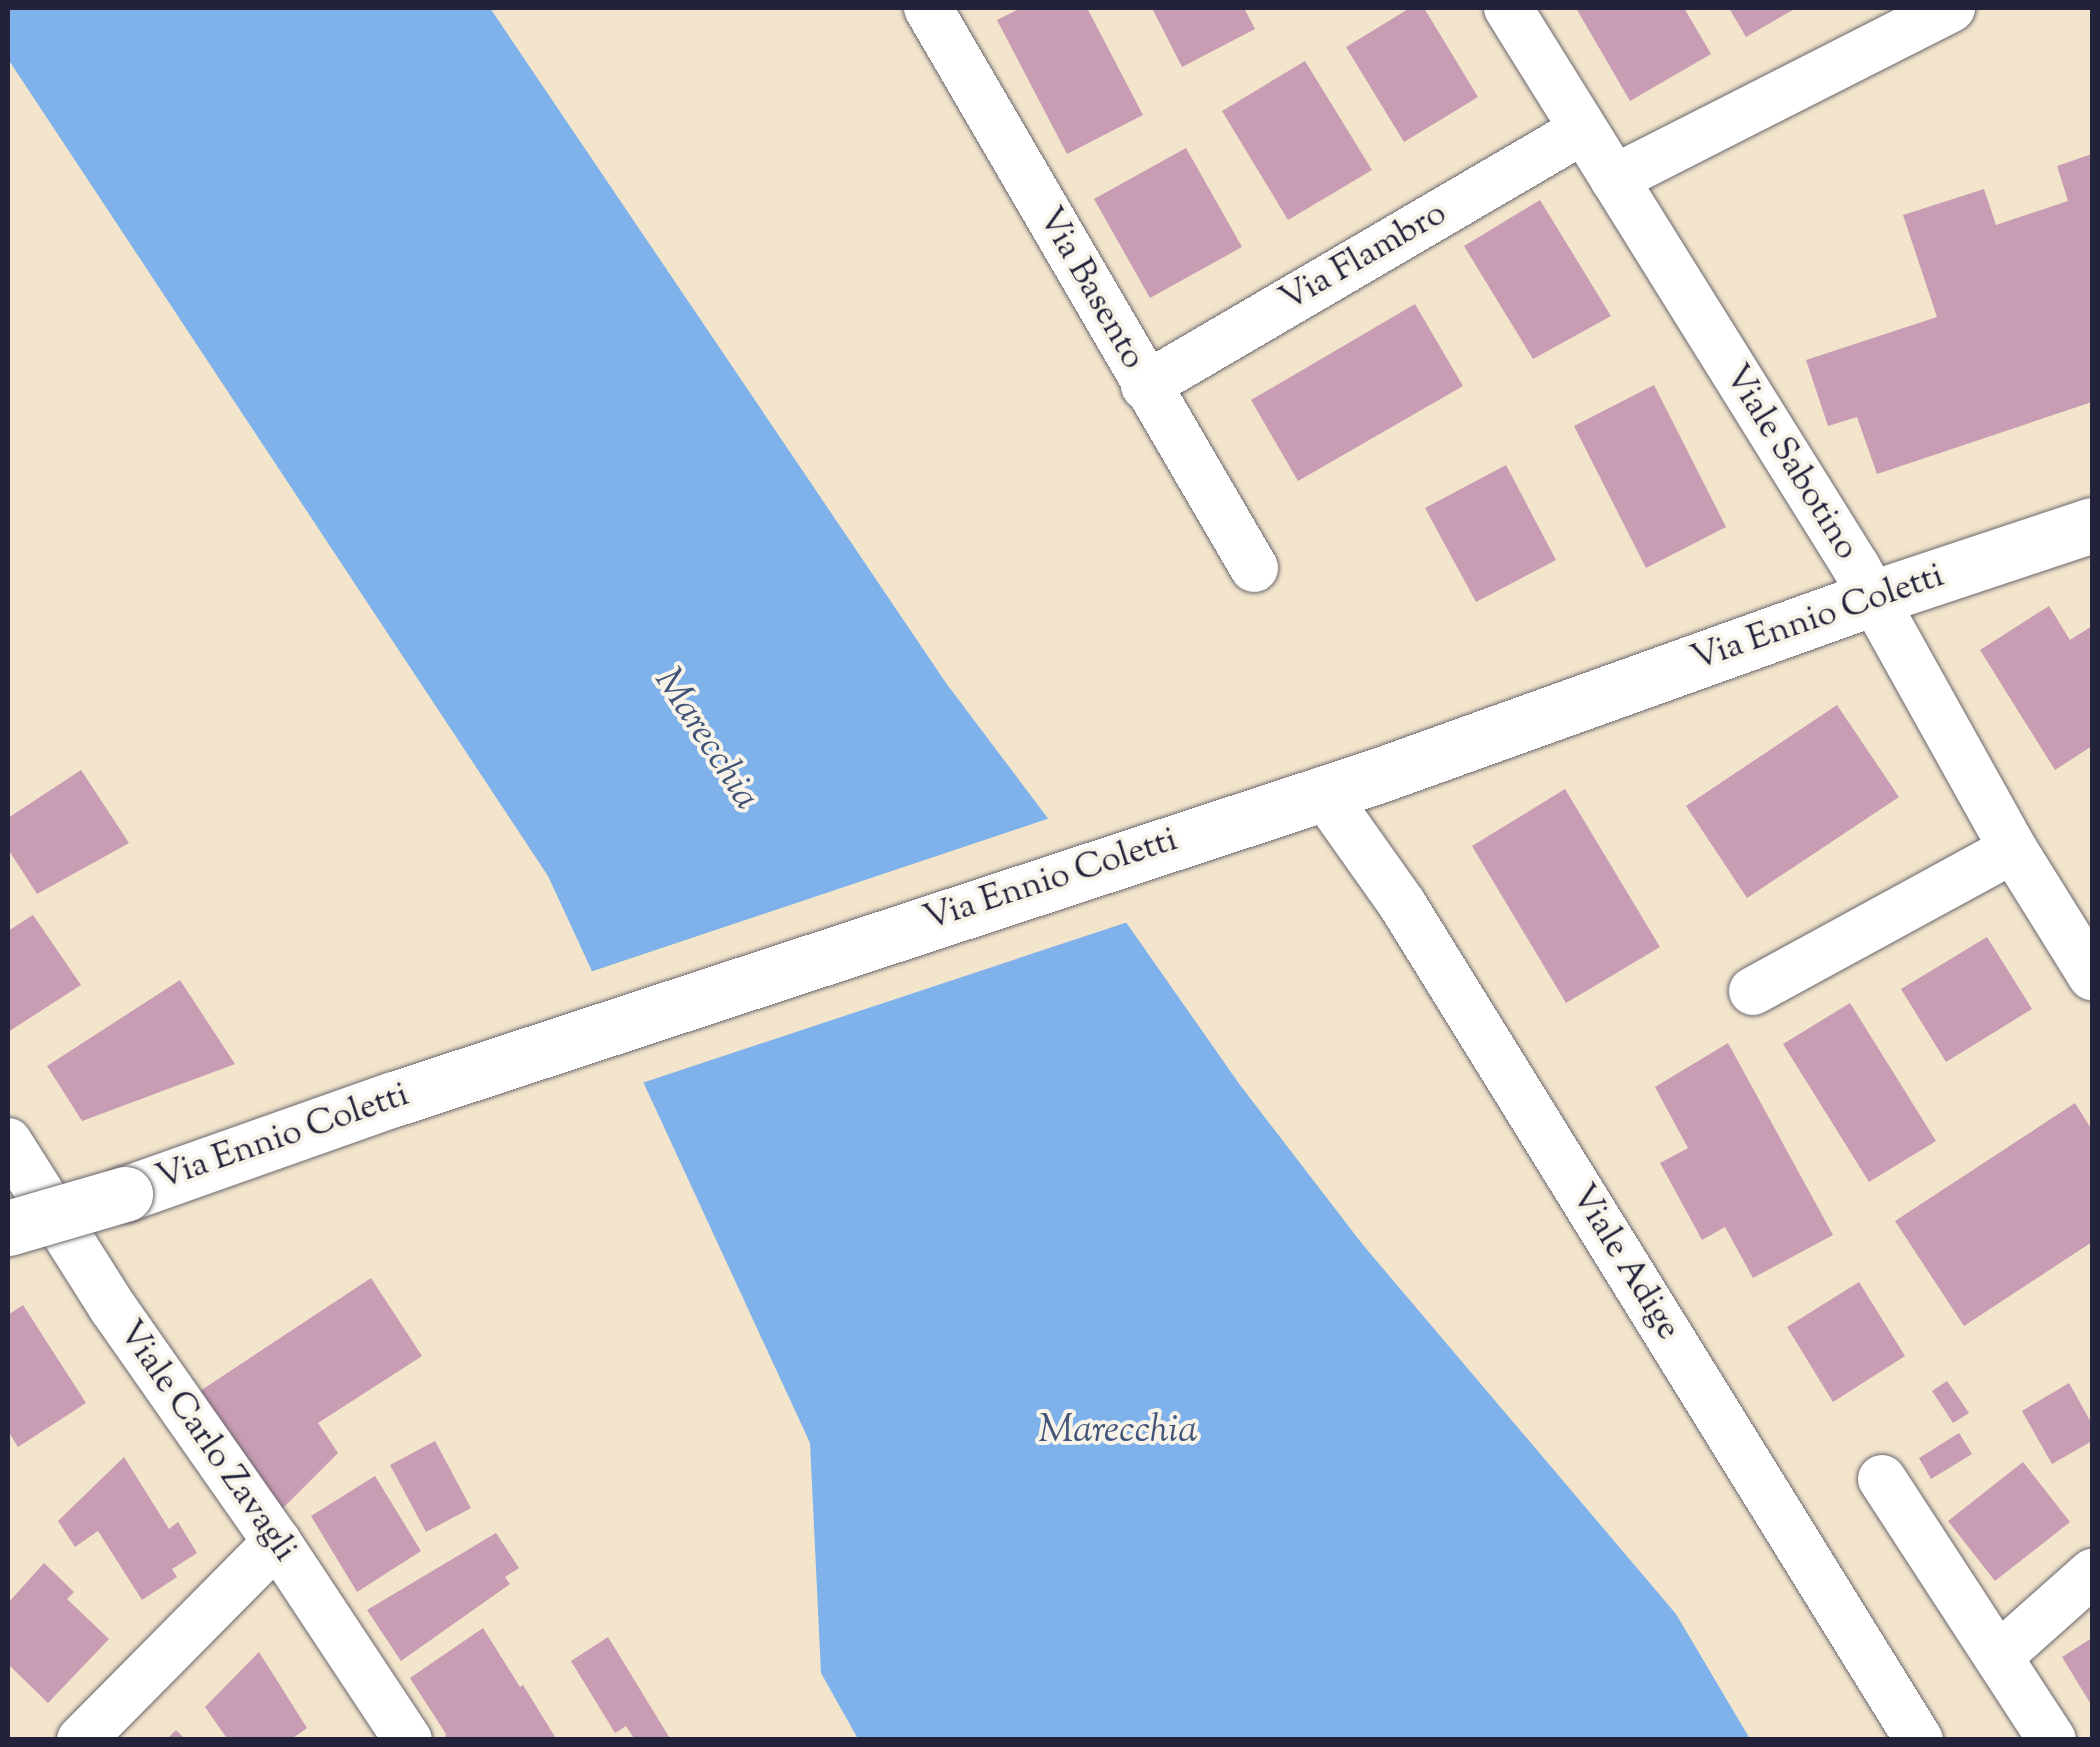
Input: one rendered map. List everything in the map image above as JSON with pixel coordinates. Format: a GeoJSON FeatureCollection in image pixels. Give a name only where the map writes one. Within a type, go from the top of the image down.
{"type":"FeatureCollection","features":[{"type":"Feature","properties":{"kind":"street","name":"Via Basento"},"geometry":{"type":"LineString","coordinates":[[928,8],[1254,568]]}},
{"type":"Feature","properties":{"kind":"street","name":"Viale Sabotino"},"geometry":{"type":"LineString","coordinates":[[1508,8],[1856,567],[1870,599],[2013,849],[2092,976]]}},
{"type":"Feature","properties":{"kind":"street"},"geometry":{"type":"LineString","coordinates":[[1614,179],[1951,8]]}},
{"type":"Feature","properties":{"kind":"street","name":"Via Flambro"},"geometry":{"type":"LineString","coordinates":[[1146,386],[1582,130]]}},
{"type":"Feature","properties":{"kind":"street","name":"Via Ennio Coletti"},"geometry":{"type":"LineString","coordinates":[[8,1228],[125,1194],[394,1099],[1377,776],[1870,599],[2092,526]]}},
{"type":"Feature","properties":{"kind":"street","name":"Viale Adige"},"geometry":{"type":"LineString","coordinates":[[1322,791],[1402,904],[1919,1740]]}},
{"type":"Feature","properties":{"kind":"street"},"geometry":{"type":"LineString","coordinates":[[1753,991],[2013,849]]}},
{"type":"Feature","properties":{"kind":"street","name":"Viale Carlo Zavagli"},"geometry":{"type":"LineString","coordinates":[[8,1142],[113,1308],[277,1542],[408,1740]]}},
{"type":"Feature","properties":{"kind":"street"},"geometry":{"type":"LineString","coordinates":[[1882,1479],[2052,1740]]}},
{"type":"Feature","properties":{"kind":"street"},"geometry":{"type":"LineString","coordinates":[[81,1740],[277,1542]]}},
{"type":"Feature","properties":{"kind":"street"},"geometry":{"type":"LineString","coordinates":[[2000,1656],[2092,1573]]}},
{"type":"Feature","properties":{"kind":"water","name":"Marecchia"},"geometry":{"type":"Polygon","coordinates":[[[8,8],[490,8],[946,683],[1123,918],[1240,1085],[1363,1245],[1676,1614],[1750,1739],[858,1739],[821,1673],[810,1443],[548,876],[8,59],[8,8]]]}},
{"type":"Feature","properties":{"kind":"pier"},"geometry":{"type":"Polygon","coordinates":[[[1053,817],[1131,921],[639,1084],[587,973],[1053,817]]]}},
{"type":"Feature","properties":{"kind":"building"},"geometry":{"type":"Polygon","coordinates":[[[1021,8],[1087,8],[1143,115],[1067,154],[997,20],[1021,8]]]}},
{"type":"Feature","properties":{"kind":"building"},"geometry":{"type":"Polygon","coordinates":[[[1152,8],[1244,8],[1255,29],[1182,67],[1152,8]]]}},
{"type":"Feature","properties":{"kind":"building"},"geometry":{"type":"Polygon","coordinates":[[[1410,8],[1424,8],[1478,97],[1404,142],[1346,47],[1410,8]]]}},
{"type":"Feature","properties":{"kind":"building"},"geometry":{"type":"Polygon","coordinates":[[[1576,8],[1684,8],[1711,54],[1630,101],[1576,8]]]}},
{"type":"Feature","properties":{"kind":"building"},"geometry":{"type":"Polygon","coordinates":[[[1729,8],[1796,8],[1746,37],[1729,8]]]}},
{"type":"Feature","properties":{"kind":"building"},"geometry":{"type":"Polygon","coordinates":[[[1305,61],[1372,170],[1288,220],[1222,111],[1305,61]]]}},
{"type":"Feature","properties":{"kind":"building"},"geometry":{"type":"Polygon","coordinates":[[[1186,148],[1242,247],[1150,298],[1094,199],[1186,148]]]}},
{"type":"Feature","properties":{"kind":"building"},"geometry":{"type":"Polygon","coordinates":[[[2092,154],[2092,402],[1877,474],[1857,417],[1828,426],[1806,360],[1937,317],[1903,215],[1984,189],[1996,225],[2068,201],[2057,166],[2092,154]]]}},
{"type":"Feature","properties":{"kind":"building"},"geometry":{"type":"Polygon","coordinates":[[[1540,200],[1611,316],[1533,359],[1464,246],[1540,200]]]}},
{"type":"Feature","properties":{"kind":"building"},"geometry":{"type":"Polygon","coordinates":[[[1415,304],[1463,386],[1298,481],[1251,400],[1415,304]]]}},
{"type":"Feature","properties":{"kind":"building"},"geometry":{"type":"Polygon","coordinates":[[[1654,385],[1726,527],[1646,568],[1574,426],[1654,385]]]}},
{"type":"Feature","properties":{"kind":"building"},"geometry":{"type":"Polygon","coordinates":[[[1506,465],[1556,560],[1476,602],[1425,508],[1506,465]]]}},
{"type":"Feature","properties":{"kind":"building"},"geometry":{"type":"Polygon","coordinates":[[[2049,606],[2070,640],[2092,626],[2092,746],[2055,770],[1980,650],[2049,606]]]}},
{"type":"Feature","properties":{"kind":"building"},"geometry":{"type":"Polygon","coordinates":[[[1837,705],[1899,797],[1747,898],[1686,806],[1837,705]]]}},
{"type":"Feature","properties":{"kind":"building"},"geometry":{"type":"Polygon","coordinates":[[[81,770],[129,843],[37,894],[8,849],[8,818],[81,770]]]}},
{"type":"Feature","properties":{"kind":"building"},"geometry":{"type":"Polygon","coordinates":[[[1565,789],[1660,947],[1566,1003],[1472,846],[1565,789]]]}},
{"type":"Feature","properties":{"kind":"building"},"geometry":{"type":"Polygon","coordinates":[[[33,915],[81,985],[8,1032],[8,931],[33,915]]]}},
{"type":"Feature","properties":{"kind":"building"},"geometry":{"type":"Polygon","coordinates":[[[1987,937],[2032,1009],[1946,1062],[1901,989],[1987,937]]]}},
{"type":"Feature","properties":{"kind":"building"},"geometry":{"type":"Polygon","coordinates":[[[180,980],[235,1064],[82,1121],[47,1066],[180,980]]]}},
{"type":"Feature","properties":{"kind":"building"},"geometry":{"type":"Polygon","coordinates":[[[1850,1003],[1936,1141],[1869,1182],[1783,1044],[1850,1003]]]}},
{"type":"Feature","properties":{"kind":"building"},"geometry":{"type":"Polygon","coordinates":[[[1728,1043],[1833,1235],[1753,1278],[1725,1227],[1702,1240],[1660,1163],[1688,1148],[1655,1087],[1728,1043]]]}},
{"type":"Feature","properties":{"kind":"building"},"geometry":{"type":"Polygon","coordinates":[[[2075,1103],[2092,1130],[2092,1242],[1964,1326],[1895,1221],[2075,1103]]]}},
{"type":"Feature","properties":{"kind":"building"},"geometry":{"type":"Polygon","coordinates":[[[371,1278],[422,1356],[318,1423],[338,1453],[277,1514],[197,1393],[371,1278]]]}},
{"type":"Feature","properties":{"kind":"building"},"geometry":{"type":"Polygon","coordinates":[[[1859,1282],[1905,1356],[1833,1402],[1787,1327],[1859,1282]]]}},
{"type":"Feature","properties":{"kind":"building"},"geometry":{"type":"Polygon","coordinates":[[[23,1305],[86,1403],[18,1447],[8,1431],[8,1315],[23,1305]]]}},
{"type":"Feature","properties":{"kind":"building"},"geometry":{"type":"Polygon","coordinates":[[[1947,1381],[1969,1413],[1953,1423],[1932,1391],[1947,1381]]]}},
{"type":"Feature","properties":{"kind":"building"},"geometry":{"type":"Polygon","coordinates":[[[2069,1383],[2092,1424],[2092,1441],[2052,1464],[2022,1411],[2069,1383]]]}},
{"type":"Feature","properties":{"kind":"building"},"geometry":{"type":"Polygon","coordinates":[[[1959,1433],[1972,1454],[1931,1479],[1919,1458],[1959,1433]]]}},
{"type":"Feature","properties":{"kind":"building"},"geometry":{"type":"Polygon","coordinates":[[[435,1441],[471,1508],[426,1532],[390,1465],[435,1441]]]}},
{"type":"Feature","properties":{"kind":"building"},"geometry":{"type":"Polygon","coordinates":[[[124,1457],[169,1529],[178,1522],[197,1553],[172,1569],[177,1577],[142,1600],[98,1531],[75,1547],[58,1521],[124,1457]]]}},
{"type":"Feature","properties":{"kind":"building"},"geometry":{"type":"Polygon","coordinates":[[[2023,1462],[2070,1522],[1995,1581],[1948,1521],[2023,1462]]]}},
{"type":"Feature","properties":{"kind":"building"},"geometry":{"type":"Polygon","coordinates":[[[375,1476],[421,1551],[357,1592],[311,1516],[375,1476]]]}},
{"type":"Feature","properties":{"kind":"building"},"geometry":{"type":"Polygon","coordinates":[[[496,1533],[519,1568],[505,1577],[510,1584],[401,1661],[367,1610],[496,1533]]]}},
{"type":"Feature","properties":{"kind":"building"},"geometry":{"type":"Polygon","coordinates":[[[44,1563],[74,1592],[67,1599],[109,1639],[48,1703],[8,1664],[8,1603],[44,1563]]]}},
{"type":"Feature","properties":{"kind":"building"},"geometry":{"type":"Polygon","coordinates":[[[483,1628],[557,1740],[444,1740],[446,1734],[410,1678],[483,1628]]]}},
{"type":"Feature","properties":{"kind":"building"},"geometry":{"type":"Polygon","coordinates":[[[608,1637],[671,1740],[635,1740],[626,1726],[615,1733],[571,1661],[608,1637]]]}},
{"type":"Feature","properties":{"kind":"building"},"geometry":{"type":"Polygon","coordinates":[[[2092,1638],[2092,1706],[2062,1657],[2092,1638]]]}},
{"type":"Feature","properties":{"kind":"building"},"geometry":{"type":"Polygon","coordinates":[[[259,1652],[307,1728],[290,1740],[228,1740],[205,1707],[259,1652]]]}},
{"type":"Feature","properties":{"kind":"building"},"geometry":{"type":"Polygon","coordinates":[[[176,1730],[186,1740],[166,1740],[176,1730]]]}}]}
